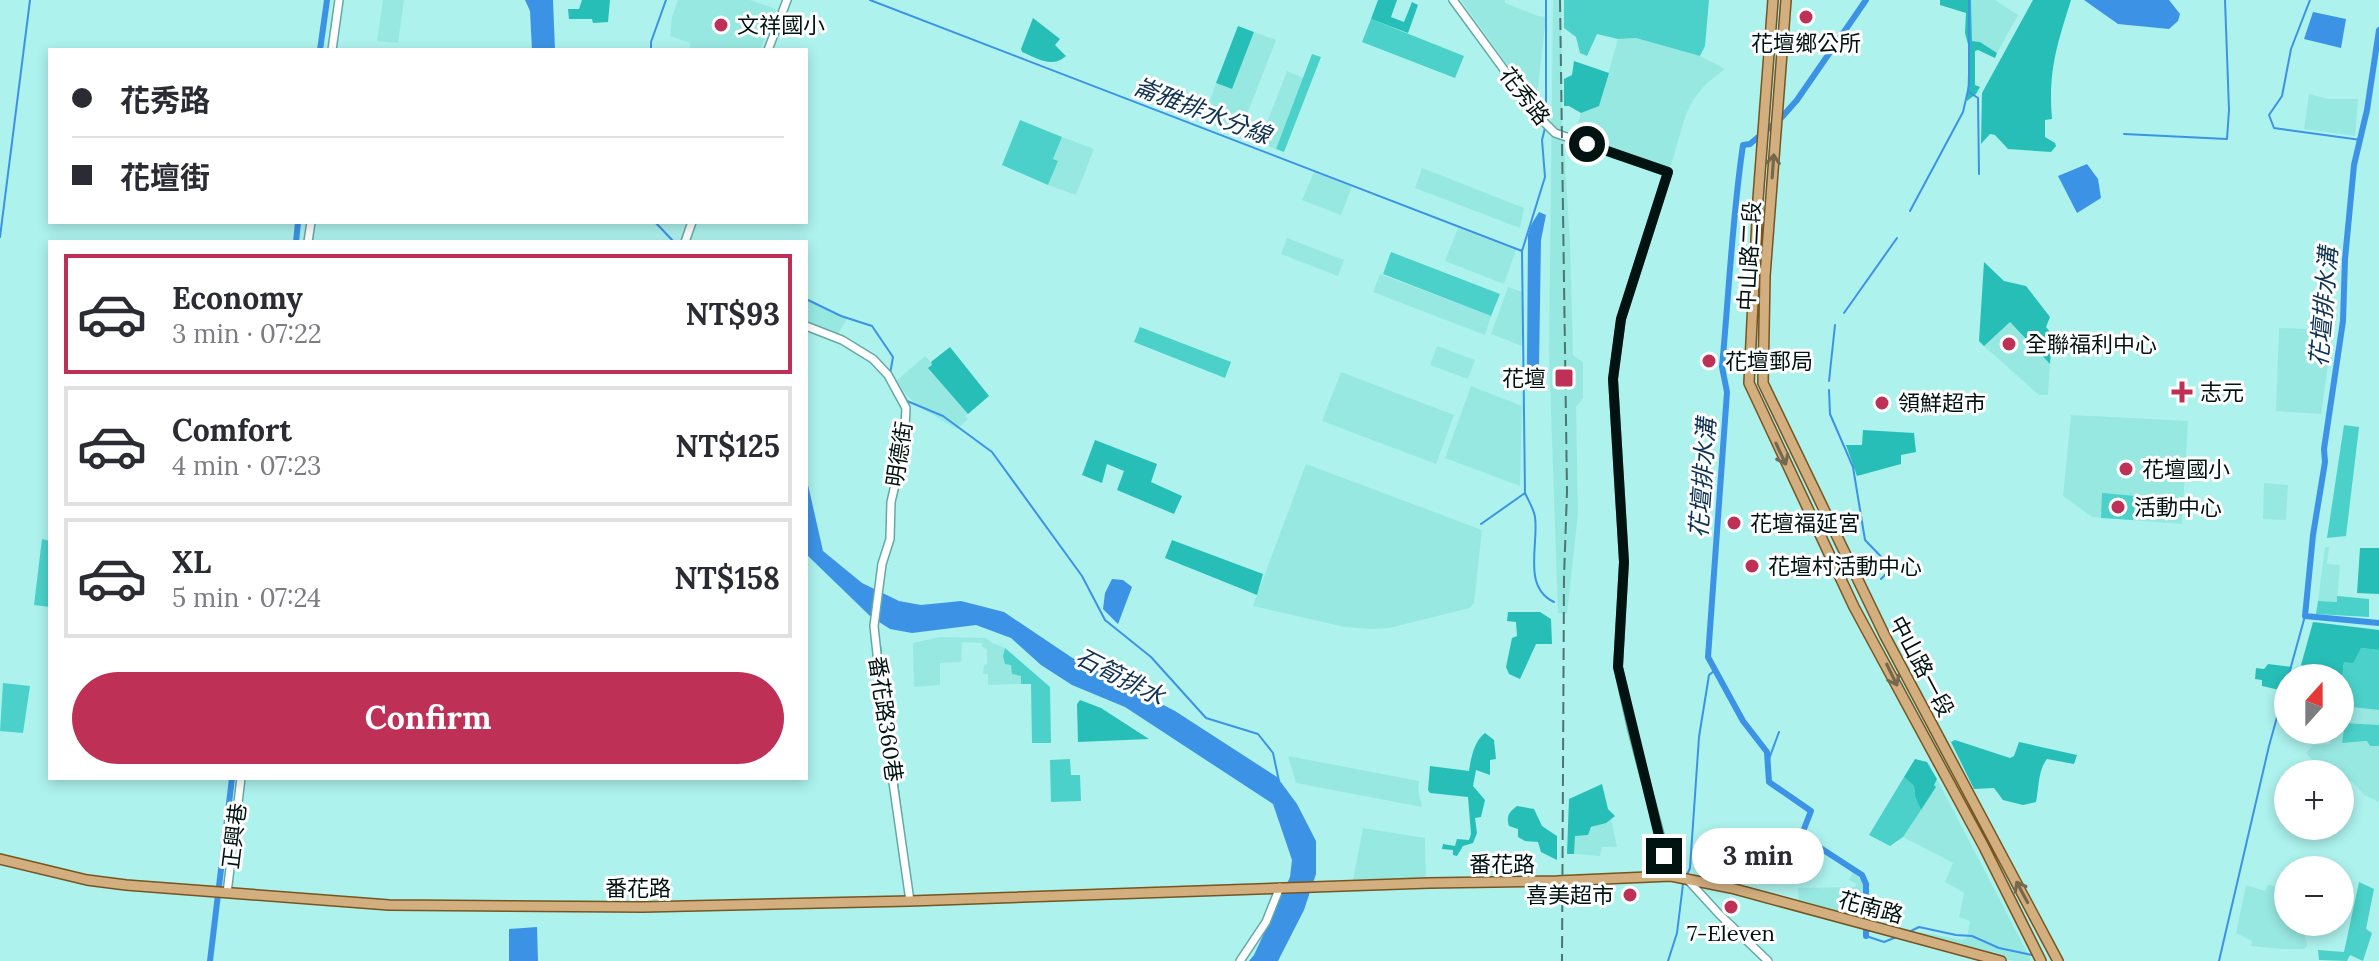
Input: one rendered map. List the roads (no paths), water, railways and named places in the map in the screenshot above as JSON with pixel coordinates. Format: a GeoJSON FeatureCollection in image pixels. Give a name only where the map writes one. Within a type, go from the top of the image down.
{"type":"FeatureCollection","features":[{"type":"Feature","properties":{"kind":"main road","name":"中山路二段"},"geometry":{"type":"LineString","coordinates":[[1749,383],[1773,0]]}},
{"type":"Feature","properties":{"kind":"main road","name":"中山路二段"},"geometry":{"type":"LineString","coordinates":[[1763,383],[1765,276],[1786,0]]}},
{"type":"Feature","properties":{"kind":"main road","name":"中山路一段"},"geometry":{"type":"LineString","coordinates":[[1749,383],[1854,607],[1984,847],[2041,961]]}},
{"type":"Feature","properties":{"kind":"main road","name":"中山路一段"},"geometry":{"type":"LineString","coordinates":[[1763,383],[1885,636],[2058,961]]}},
{"type":"Feature","properties":{"kind":"main road","name":"番花路"},"geometry":{"type":"LineString","coordinates":[[0,859],[87,880],[389,905],[643,907],[1686,877]]}},
{"type":"Feature","properties":{"kind":"main road","name":"花南路"},"geometry":{"type":"LineString","coordinates":[[1686,877],[2001,961]]}},
{"type":"Feature","properties":{"kind":"street"},"geometry":{"type":"LineString","coordinates":[[332,48],[339,0]]}},
{"type":"Feature","properties":{"kind":"street"},"geometry":{"type":"LineString","coordinates":[[769,48],[787,0]]}},
{"type":"Feature","properties":{"kind":"street","name":"花秀路"},"geometry":{"type":"LineString","coordinates":[[1453,0],[1538,116],[1555,133],[1668,172],[1621,319],[1613,379],[1624,562],[1618,667],[1671,876]]}},
{"type":"Feature","properties":{"kind":"street","name":"明德街"},"geometry":{"type":"LineString","coordinates":[[808,327],[842,340],[873,359],[883,368],[905,402],[904,447],[891,502],[890,539]]}},
{"type":"Feature","properties":{"kind":"street","name":"番花路360巷"},"geometry":{"type":"LineString","coordinates":[[890,539],[879,582],[874,626],[910,901]]}},
{"type":"Feature","properties":{"kind":"street","name":"正興巷"},"geometry":{"type":"LineString","coordinates":[[227,893],[241,780]]}},
{"type":"Feature","properties":{"kind":"street"},"geometry":{"type":"LineString","coordinates":[[1686,877],[1768,961]]}},
{"type":"Feature","properties":{"kind":"street"},"geometry":{"type":"LineString","coordinates":[[1240,961],[1266,922],[1280,887]]}},
{"type":"Feature","properties":{"kind":"waterway"},"geometry":{"type":"LineString","coordinates":[[0,237],[30,0]]}},
{"type":"Feature","properties":{"kind":"waterway"},"geometry":{"type":"LineString","coordinates":[[320,48],[327,0]]}},
{"type":"Feature","properties":{"kind":"waterway"},"geometry":{"type":"LineString","coordinates":[[651,48],[666,0]]}},
{"type":"Feature","properties":{"kind":"waterway","name":"崙雅排水分線"},"geometry":{"type":"LineString","coordinates":[[870,0],[1522,251]]}},
{"type":"Feature","properties":{"kind":"waterway"},"geometry":{"type":"LineString","coordinates":[[1546,0],[1546,121]]}},
{"type":"Feature","properties":{"kind":"waterway","name":"花壇排水溝"},"geometry":{"type":"LineString","coordinates":[[1866,0],[1797,100],[1750,144],[1743,145],[1722,367],[1727,392],[1708,657],[1743,721],[1767,752],[1769,782],[1811,811],[1802,834],[1862,875],[1866,884],[1866,936]]}},
{"type":"Feature","properties":{"kind":"waterway"},"geometry":{"type":"LineString","coordinates":[[1910,211],[1963,112],[1969,86],[1969,0]]}},
{"type":"Feature","properties":{"kind":"waterway"},"geometry":{"type":"LineString","coordinates":[[2124,134],[2227,139],[2229,110],[2225,0]]}},
{"type":"Feature","properties":{"kind":"waterway"},"geometry":{"type":"LineString","coordinates":[[2310,0],[2291,49],[2282,96],[2269,115],[2274,128],[2361,140]]}},
{"type":"Feature","properties":{"kind":"waterway","name":"花壇排水溝"},"geometry":{"type":"LineString","coordinates":[[2379,30],[2367,110],[2354,165],[2343,321],[2324,449],[2325,462],[2313,535],[2305,616],[2379,623]]}},
{"type":"Feature","properties":{"kind":"waterway"},"geometry":{"type":"LineString","coordinates":[[1969,92],[1978,98],[1979,174]]}},
{"type":"Feature","properties":{"kind":"waterway"},"geometry":{"type":"LineString","coordinates":[[1481,524],[1525,493],[1522,251],[1545,177],[1542,140],[1545,128]]}},
{"type":"Feature","properties":{"kind":"waterway"},"geometry":{"type":"LineString","coordinates":[[296,240],[298,224]]}},
{"type":"Feature","properties":{"kind":"waterway"},"geometry":{"type":"LineString","coordinates":[[657,224],[672,240]]}},
{"type":"Feature","properties":{"kind":"waterway"},"geometry":{"type":"LineString","coordinates":[[1844,313],[1897,238]]}},
{"type":"Feature","properties":{"kind":"waterway"},"geometry":{"type":"LineString","coordinates":[[808,300],[841,316],[872,326],[893,357],[890,374]]}},
{"type":"Feature","properties":{"kind":"waterway"},"geometry":{"type":"LineString","coordinates":[[1829,381],[1835,325]]}},
{"type":"Feature","properties":{"kind":"waterway","name":"石筍排水"},"geometry":{"type":"LineString","coordinates":[[900,389],[907,401],[943,416],[992,452],[1082,576],[1105,620],[1151,657],[1206,718],[1258,734],[1273,753],[1279,781]]}},
{"type":"Feature","properties":{"kind":"waterway"},"geometry":{"type":"LineString","coordinates":[[1829,390],[1830,414],[1853,467],[1865,540],[1892,568],[1881,579]]}},
{"type":"Feature","properties":{"kind":"waterway"},"geometry":{"type":"LineString","coordinates":[[1525,493],[1535,517],[1535,576],[1544,595],[1554,602]]}},
{"type":"Feature","properties":{"kind":"waterway","name":"花壇排水溝"},"geometry":{"type":"LineString","coordinates":[[2219,961],[2269,746],[2305,616]]}},
{"type":"Feature","properties":{"kind":"waterway"},"geometry":{"type":"LineString","coordinates":[[880,645],[903,829]]}},
{"type":"Feature","properties":{"kind":"waterway"},"geometry":{"type":"LineString","coordinates":[[1687,875],[1699,737],[1709,675],[1714,671]]}},
{"type":"Feature","properties":{"kind":"waterway"},"geometry":{"type":"LineString","coordinates":[[1769,759],[1779,732]]}},
{"type":"Feature","properties":{"kind":"waterway"},"geometry":{"type":"LineString","coordinates":[[210,961],[232,780]]}},
{"type":"Feature","properties":{"kind":"waterway"},"geometry":{"type":"LineString","coordinates":[[1668,961],[1677,933],[1683,884]]}},
{"type":"Feature","properties":{"kind":"waterway"},"geometry":{"type":"LineString","coordinates":[[1909,932],[1919,927],[1972,936],[1999,948],[2032,955]]}},
{"type":"Feature","properties":{"kind":"waterway"},"geometry":{"type":"LineString","coordinates":[[1866,936],[1884,942],[1899,936]]}},
{"type":"Feature","properties":{"kind":"railway"},"geometry":{"type":"LineString","coordinates":[[1560,0],[1567,491],[1562,961]]}},
{"type":"Feature","properties":{"kind":"place","name":"花壇鄉公所"},"geometry":{"type":"Point","coordinates":[1806,17]}},
{"type":"Feature","properties":{"kind":"place","name":"文祥國小"},"geometry":{"type":"Point","coordinates":[721,25]}},
{"type":"Feature","properties":{"kind":"place","name":"全聯福利中心"},"geometry":{"type":"Point","coordinates":[2009,344]}},
{"type":"Feature","properties":{"kind":"place","name":"花壇郵局"},"geometry":{"type":"Point","coordinates":[1709,361]}},
{"type":"Feature","properties":{"kind":"place","name":"花壇"},"geometry":{"type":"Point","coordinates":[1564,378]}},
{"type":"Feature","properties":{"kind":"place","name":"志元"},"geometry":{"type":"Point","coordinates":[2182,392]}},
{"type":"Feature","properties":{"kind":"place","name":"領鮮超市"},"geometry":{"type":"Point","coordinates":[1882,403]}},
{"type":"Feature","properties":{"kind":"place","name":"花壇國小"},"geometry":{"type":"Point","coordinates":[2126,469]}},
{"type":"Feature","properties":{"kind":"place","name":"活動中心"},"geometry":{"type":"Point","coordinates":[2118,507]}},
{"type":"Feature","properties":{"kind":"place","name":"花壇福延宮"},"geometry":{"type":"Point","coordinates":[1734,523]}},
{"type":"Feature","properties":{"kind":"place","name":"花壇村活動中心"},"geometry":{"type":"Point","coordinates":[1752,566]}},
{"type":"Feature","properties":{"kind":"place","name":"喜美超市"},"geometry":{"type":"Point","coordinates":[1630,895]}},
{"type":"Feature","properties":{"kind":"place","name":"7-Eleven"},"geometry":{"type":"Point","coordinates":[1731,907]}}]}
